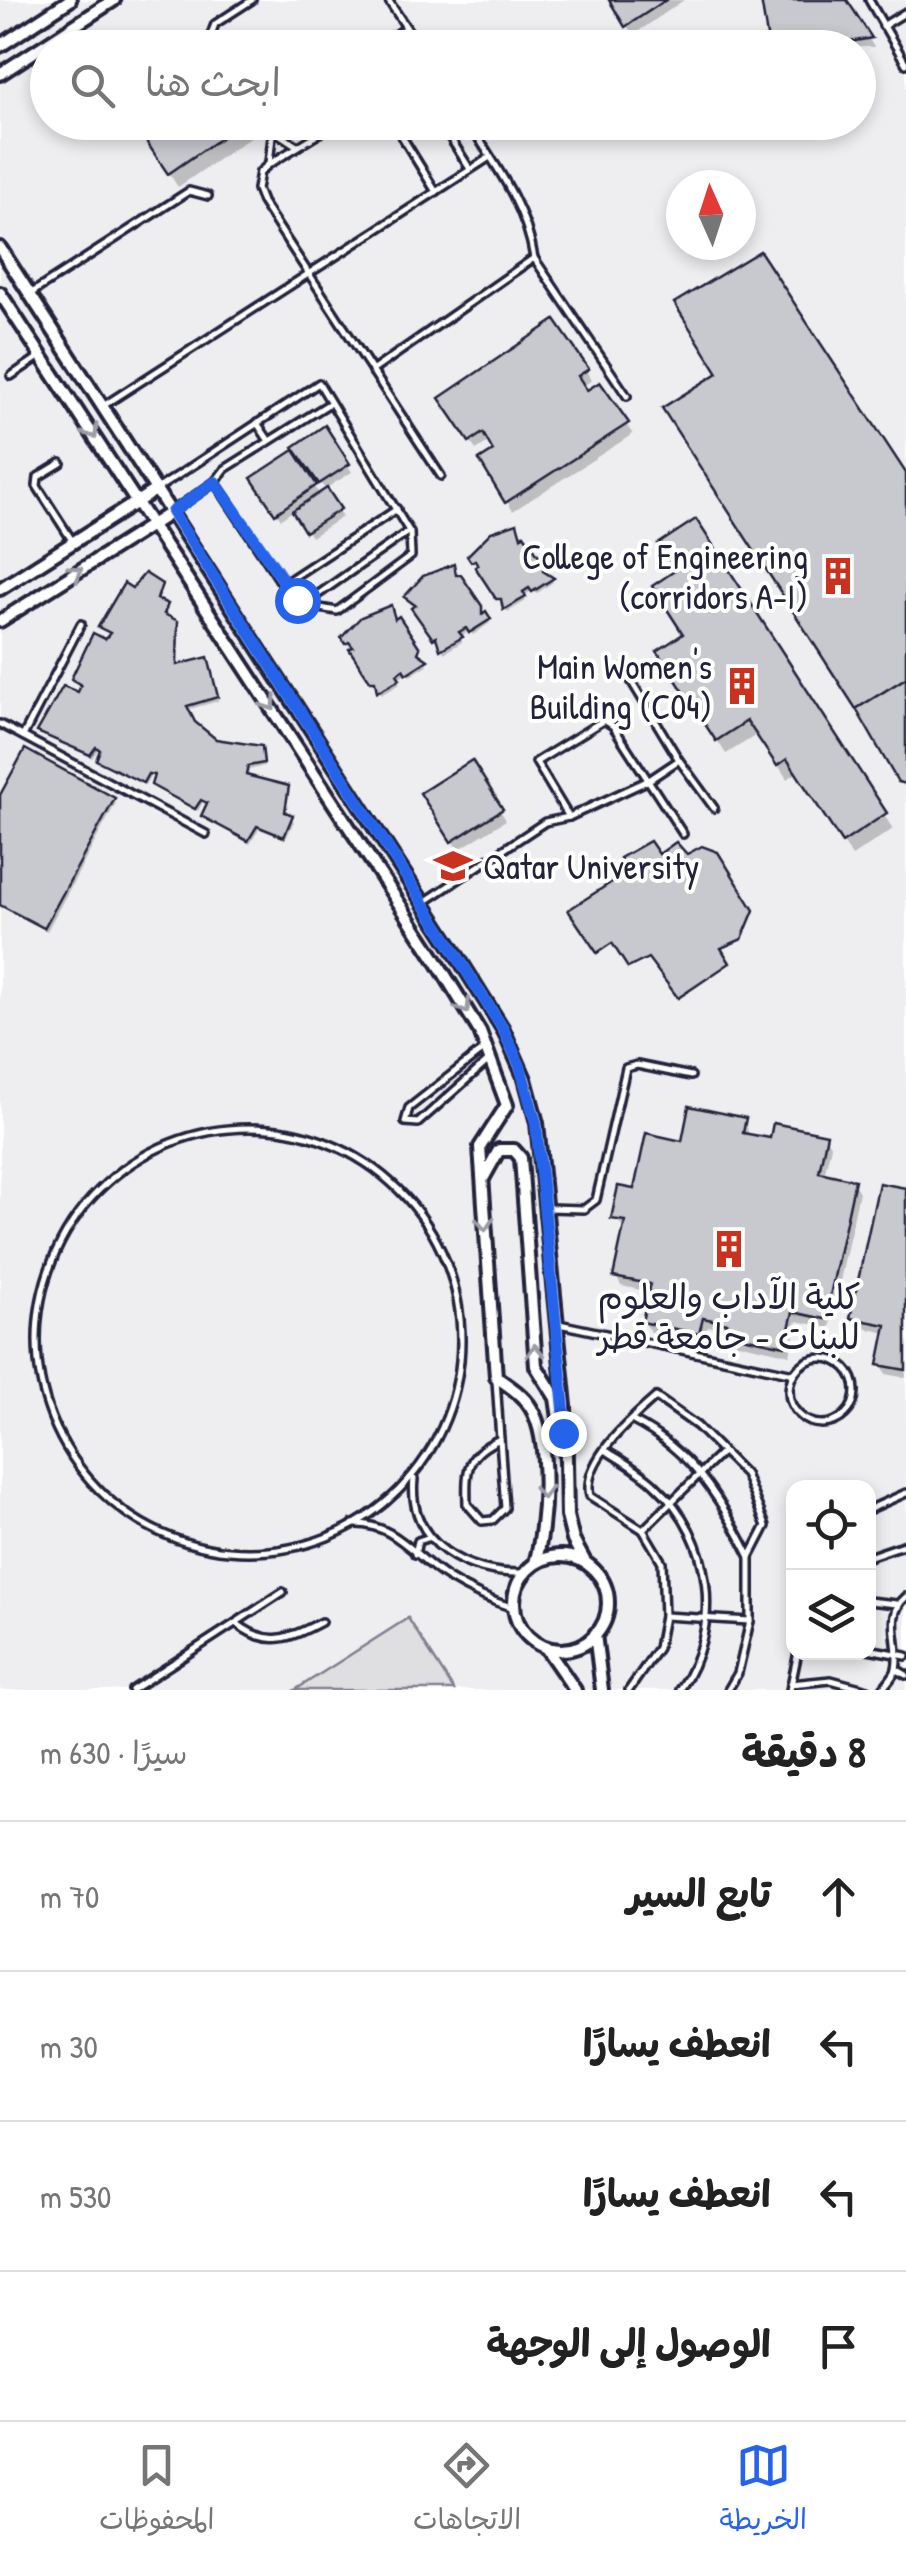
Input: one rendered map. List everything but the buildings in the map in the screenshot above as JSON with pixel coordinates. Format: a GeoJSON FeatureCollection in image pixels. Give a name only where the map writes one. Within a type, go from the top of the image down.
{"type":"FeatureCollection","features":[{"type":"Feature","properties":{"kind":"street"},"geometry":{"type":"LineString","coordinates":[[0,46],[70,0]]}},
{"type":"Feature","properties":{"kind":"street"},"geometry":{"type":"LineString","coordinates":[[68,30],[114,0]]}},
{"type":"Feature","properties":{"kind":"street"},"geometry":{"type":"LineString","coordinates":[[0,74],[30,55]]}},
{"type":"Feature","properties":{"kind":"street"},"geometry":{"type":"LineString","coordinates":[[0,248],[451,946],[503,1029],[525,1078],[536,1123],[559,1324],[568,1516],[573,1540],[607,1592],[606,1615],[595,1634],[568,1649],[545,1647]]}},
{"type":"Feature","properties":{"kind":"street"},"geometry":{"type":"LineString","coordinates":[[0,292],[434,956],[489,1052],[507,1105],[480,1147],[496,1377],[526,1401],[539,1426],[544,1512],[535,1564]]}},
{"type":"Feature","properties":{"kind":"street"},"geometry":{"type":"LineString","coordinates":[[57,379],[77,366]]}},
{"type":"Feature","properties":{"kind":"street"},"geometry":{"type":"LineString","coordinates":[[117,470],[137,458]]}},
{"type":"Feature","properties":{"kind":"street"},"geometry":{"type":"LineString","coordinates":[[0,589],[157,488]]}},
{"type":"Feature","properties":{"kind":"street"},"geometry":{"type":"LineString","coordinates":[[0,621],[172,512]]}},
{"type":"Feature","properties":{"kind":"street"},"geometry":{"type":"LineString","coordinates":[[434,956],[451,946]]}},
{"type":"Feature","properties":{"kind":"street"},"geometry":{"type":"LineString","coordinates":[[482,1182],[494,1153],[504,1148],[518,1154],[525,1184],[536,1366],[556,1398],[567,1440]]}},
{"type":"Feature","properties":{"kind":"street"},"geometry":{"type":"LineString","coordinates":[[575,1690],[545,1647],[522,1629],[514,1608],[514,1594],[524,1574],[535,1564],[564,1556],[586,1562]]}},
{"type":"Feature","properties":{"kind":"street"},"geometry":{"type":"LineString","coordinates":[[595,1634],[602,1690]]}},
{"type":"Feature","properties":{"kind":"lane"},"geometry":{"type":"LineString","coordinates":[[213,30],[215,24],[252,0]]}},
{"type":"Feature","properties":{"kind":"lane"},"geometry":{"type":"LineString","coordinates":[[388,0],[406,28],[403,30]]}},
{"type":"Feature","properties":{"kind":"lane"},"geometry":{"type":"LineString","coordinates":[[869,0],[906,62]]}},
{"type":"Feature","properties":{"kind":"lane"},"geometry":{"type":"LineString","coordinates":[[882,26],[906,12]]}},
{"type":"Feature","properties":{"kind":"lane"},"geometry":{"type":"LineString","coordinates":[[268,165],[269,140]]}},
{"type":"Feature","properties":{"kind":"lane"},"geometry":{"type":"LineString","coordinates":[[282,140],[300,147]]}},
{"type":"Feature","properties":{"kind":"lane"},"geometry":{"type":"LineString","coordinates":[[311,140],[260,172],[257,189],[308,276],[441,476]]}},
{"type":"Feature","properties":{"kind":"lane"},"geometry":{"type":"LineString","coordinates":[[404,140],[436,192]]}},
{"type":"Feature","properties":{"kind":"lane"},"geometry":{"type":"LineString","coordinates":[[451,140],[470,169]]}},
{"type":"Feature","properties":{"kind":"lane"},"geometry":{"type":"LineString","coordinates":[[479,140],[526,220],[534,258],[627,396]]}},
{"type":"Feature","properties":{"kind":"lane"},"geometry":{"type":"LineString","coordinates":[[103,406],[490,157]]}},
{"type":"Feature","properties":{"kind":"lane"},"geometry":{"type":"LineString","coordinates":[[30,294],[190,191],[208,196]]}},
{"type":"Feature","properties":{"kind":"lane"},"geometry":{"type":"LineString","coordinates":[[372,370],[534,258]]}},
{"type":"Feature","properties":{"kind":"lane"},"geometry":{"type":"LineString","coordinates":[[12,376],[42,356]]}},
{"type":"Feature","properties":{"kind":"lane"},"geometry":{"type":"LineString","coordinates":[[157,488],[319,383],[410,531],[410,556],[337,612],[304,604],[283,584],[215,482],[216,476],[331,403]]}},
{"type":"Feature","properties":{"kind":"lane"},"geometry":{"type":"LineString","coordinates":[[257,423],[269,440]]}},
{"type":"Feature","properties":{"kind":"lane"},"geometry":{"type":"LineString","coordinates":[[61,463],[38,478],[36,486],[73,542]]}},
{"type":"Feature","properties":{"kind":"lane"},"geometry":{"type":"LineString","coordinates":[[172,512],[215,482]]}},
{"type":"Feature","properties":{"kind":"lane"},"geometry":{"type":"LineString","coordinates":[[283,584],[398,508]]}},
{"type":"Feature","properties":{"kind":"lane"},"geometry":{"type":"LineString","coordinates":[[304,604],[410,531]]}},
{"type":"Feature","properties":{"kind":"lane"},"geometry":{"type":"LineString","coordinates":[[22,736],[81,624]]}},
{"type":"Feature","properties":{"kind":"lane"},"geometry":{"type":"LineString","coordinates":[[624,668],[679,760],[714,808]]}},
{"type":"Feature","properties":{"kind":"lane"},"geometry":{"type":"LineString","coordinates":[[570,817],[536,762],[604,720],[612,726],[683,834]]}},
{"type":"Feature","properties":{"kind":"lane"},"geometry":{"type":"LineString","coordinates":[[0,724],[206,834]]}},
{"type":"Feature","properties":{"kind":"lane"},"geometry":{"type":"LineString","coordinates":[[422,903],[545,822],[570,817],[649,780],[679,760]]}},
{"type":"Feature","properties":{"kind":"lane"},"geometry":{"type":"LineString","coordinates":[[489,1052],[418,1123],[405,1122],[410,1108],[489,1052]]}},
{"type":"Feature","properties":{"kind":"lane"},"geometry":{"type":"LineString","coordinates":[[545,1208],[584,1209],[596,1200],[626,1068],[637,1064],[692,1076]]}},
{"type":"Feature","properties":{"kind":"lane"},"geometry":{"type":"LineString","coordinates":[[258,1128],[298,1134],[336,1147],[371,1166],[402,1192],[446,1259],[457,1297],[462,1337],[451,1406],[415,1475],[396,1496],[350,1525],[316,1541],[276,1550],[234,1551],[193,1544],[154,1530],[119,1508],[89,1480],[64,1446],[48,1408],[38,1368],[41,1296],[68,1229],[93,1196],[124,1168],[160,1148],[198,1134],[258,1128]]}},
{"type":"Feature","properties":{"kind":"lane"},"geometry":{"type":"LineString","coordinates":[[559,1324],[794,1374],[812,1360],[836,1362],[852,1378],[855,1394],[850,1409],[831,1423],[815,1424],[801,1417],[789,1397],[794,1374]]}},
{"type":"Feature","properties":{"kind":"lane"},"geometry":{"type":"LineString","coordinates":[[496,1377],[505,1508],[494,1520],[482,1521],[467,1504],[466,1467],[475,1452],[500,1439]]}},
{"type":"Feature","properties":{"kind":"lane"},"geometry":{"type":"LineString","coordinates":[[628,1690],[658,1648],[664,1616],[662,1562],[644,1530],[590,1496],[590,1470],[656,1397],[697,1426],[745,1474],[766,1526],[750,1557]]}},
{"type":"Feature","properties":{"kind":"lane"},"geometry":{"type":"LineString","coordinates":[[633,1420],[654,1432],[702,1474],[721,1499],[750,1557],[750,1621],[738,1672],[728,1690]]}},
{"type":"Feature","properties":{"kind":"lane"},"geometry":{"type":"LineString","coordinates":[[606,1450],[656,1486],[684,1518],[706,1570],[701,1654],[680,1690]]}},
{"type":"Feature","properties":{"kind":"lane"},"geometry":{"type":"LineString","coordinates":[[644,1530],[722,1452]]}},
{"type":"Feature","properties":{"kind":"lane"},"geometry":{"type":"LineString","coordinates":[[415,1475],[414,1504],[430,1537],[450,1556],[473,1568],[524,1574]]}},
{"type":"Feature","properties":{"kind":"lane"},"geometry":{"type":"LineString","coordinates":[[876,1506],[906,1493]]}},
{"type":"Feature","properties":{"kind":"lane"},"geometry":{"type":"LineString","coordinates":[[350,1525],[382,1528],[462,1586],[514,1608]]}},
{"type":"Feature","properties":{"kind":"lane"},"geometry":{"type":"LineString","coordinates":[[415,1554],[418,1541],[430,1537]]}},
{"type":"Feature","properties":{"kind":"lane"},"geometry":{"type":"LineString","coordinates":[[876,1554],[906,1544]]}},
{"type":"Feature","properties":{"kind":"lane"},"geometry":{"type":"LineString","coordinates":[[132,1690],[283,1592]]}},
{"type":"Feature","properties":{"kind":"lane"},"geometry":{"type":"LineString","coordinates":[[882,1690],[896,1669],[897,1604],[906,1596]]}},
{"type":"Feature","properties":{"kind":"lane"},"geometry":{"type":"LineString","coordinates":[[876,1601],[897,1604]]}},
{"type":"Feature","properties":{"kind":"lane"},"geometry":{"type":"LineString","coordinates":[[664,1616],[750,1621]]}},
{"type":"Feature","properties":{"kind":"lane"},"geometry":{"type":"LineString","coordinates":[[236,1623],[255,1636],[272,1640],[289,1638],[321,1622]]}},
{"type":"Feature","properties":{"kind":"lane"},"geometry":{"type":"LineString","coordinates":[[876,1650],[906,1656]]}},
{"type":"Feature","properties":{"kind":"lane"},"geometry":{"type":"LineString","coordinates":[[796,1660],[791,1687],[831,1680],[868,1690]]}},
{"type":"Feature","properties":{"kind":"lane"},"geometry":{"type":"LineString","coordinates":[[896,1669],[906,1675]]}},
{"type":"Feature","properties":{"kind":"shaded area","name":"Qatar University"},"geometry":{"type":"Polygon","coordinates":[[[0,0],[906,0],[906,1690],[0,1690],[0,0]]]}},
{"type":"Feature","properties":{"kind":"shaded area"},"geometry":{"type":"Polygon","coordinates":[[[408,1618],[454,1690],[295,1690],[408,1618]]]}},
{"type":"Feature","properties":{"kind":"place","name":"College of Engineering (corridors A-I)"},"geometry":{"type":"Point","coordinates":[838,576]}},
{"type":"Feature","properties":{"kind":"place","name":"Main Women's Building (C04)"},"geometry":{"type":"Point","coordinates":[742,686]}},
{"type":"Feature","properties":{"kind":"place","name":"Qatar University"},"geometry":{"type":"Point","coordinates":[453,866]}},
{"type":"Feature","properties":{"kind":"place","name":"كلية الآداب والعلوم للبنات - جامعة قطر"},"geometry":{"type":"Point","coordinates":[729,1249]}},
{"type":"Feature","properties":{"kind":"route"},"geometry":{"type":"LineString","coordinates":[[297,600],[290,596],[215,482],[172,512],[451,946],[503,1029],[520,1066],[530,1095],[540,1156],[559,1324],[567,1440],[563,1433]]}}]}
